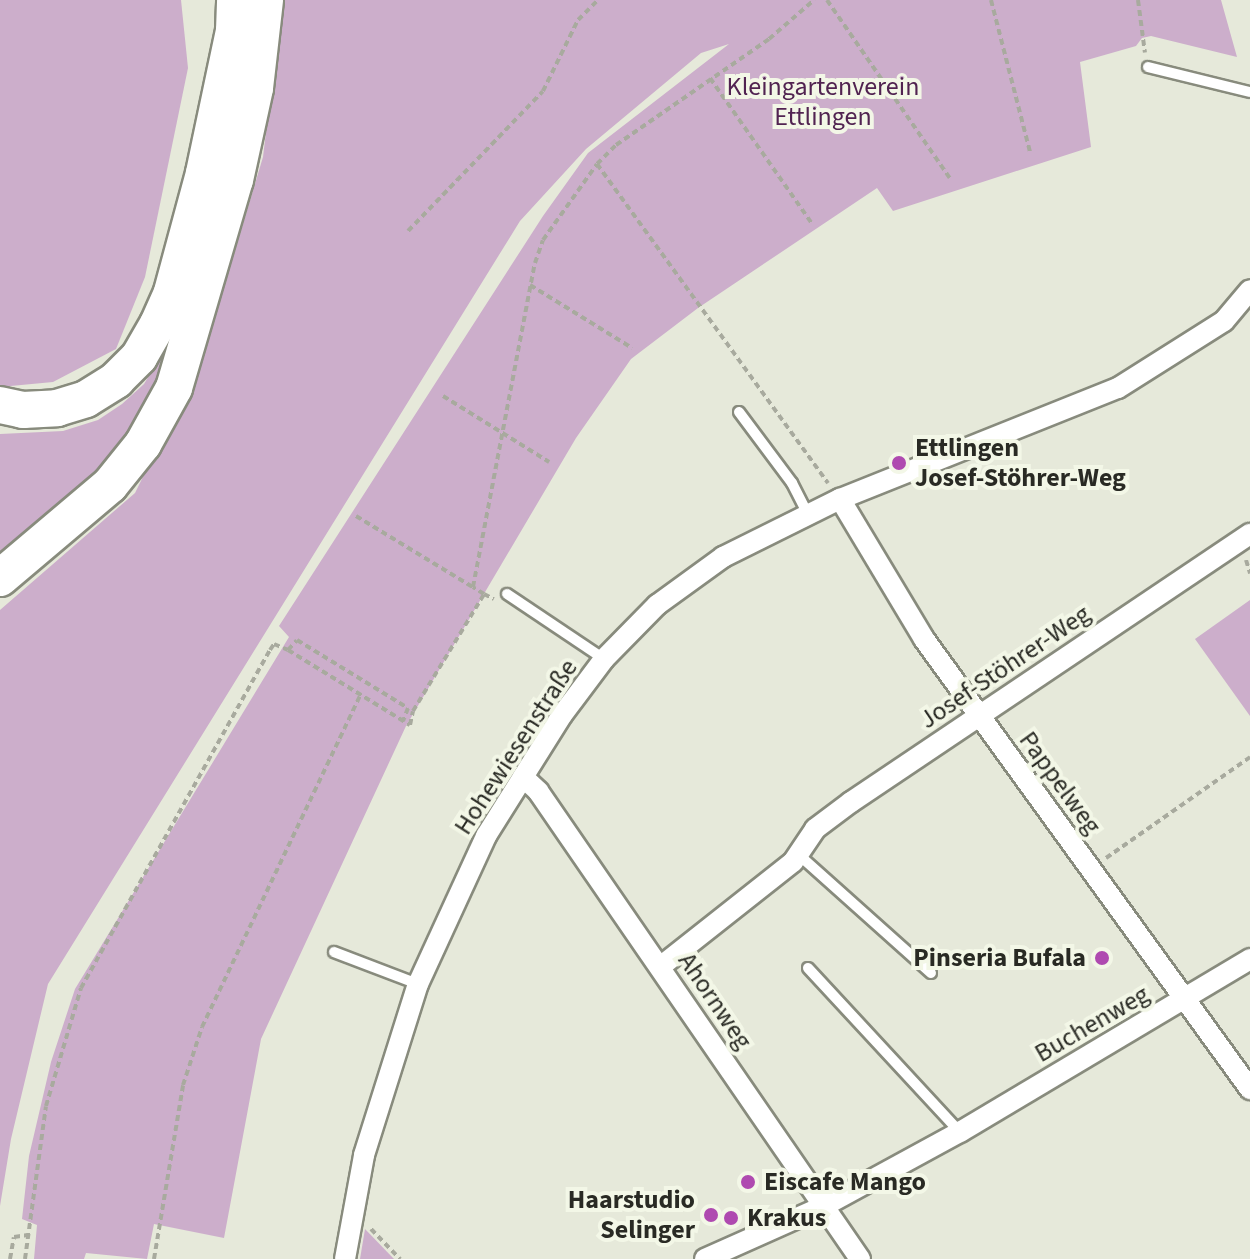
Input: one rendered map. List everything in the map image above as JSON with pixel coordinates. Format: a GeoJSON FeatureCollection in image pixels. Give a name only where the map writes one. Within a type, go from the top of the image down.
{"type":"FeatureCollection","features":[{"type":"Feature","properties":{"kind":"highway"},"geometry":{"type":"LineString","coordinates":[[218,0],[224,23],[226,76]]}},
{"type":"Feature","properties":{"kind":"highway"},"geometry":{"type":"LineString","coordinates":[[0,405],[23,410],[57,408],[86,399],[116,380],[139,357],[172,292],[226,76],[234,31],[235,0]]}},
{"type":"Feature","properties":{"kind":"highway"},"geometry":{"type":"LineString","coordinates":[[0,578],[110,485],[143,444],[174,388],[235,180],[255,88],[265,0]]}},
{"type":"Feature","properties":{"kind":"street","name":"Hohewiesenstraße"},"geometry":{"type":"LineString","coordinates":[[345,1259],[349,1222],[364,1155],[418,984],[486,836],[604,659],[657,605],[723,557],[840,499],[1118,388],[1224,321],[1250,290]]}},
{"type":"Feature","properties":{"kind":"street","name":"Pappelweg"},"geometry":{"type":"LineString","coordinates":[[840,499],[924,639],[1250,1089]]}},
{"type":"Feature","properties":{"kind":"street","name":"Josef-Stöhrer-Weg"},"geometry":{"type":"LineString","coordinates":[[660,967],[799,855],[815,829],[1250,534]]}},
{"type":"Feature","properties":{"kind":"street","name":"Ahornweg"},"geometry":{"type":"LineString","coordinates":[[523,777],[538,791],[860,1259]]}},
{"type":"Feature","properties":{"kind":"street","name":"Buchenweg"},"geometry":{"type":"LineString","coordinates":[[705,1259],[824,1206],[960,1132],[1250,959]]}},
{"type":"Feature","properties":{"kind":"lane"},"geometry":{"type":"LineString","coordinates":[[1148,67],[1250,92]]}},
{"type":"Feature","properties":{"kind":"lane"},"geometry":{"type":"LineString","coordinates":[[739,412],[792,483],[808,514]]}},
{"type":"Feature","properties":{"kind":"lane"},"geometry":{"type":"LineString","coordinates":[[507,594],[604,659]]}},
{"type":"Feature","properties":{"kind":"lane"},"geometry":{"type":"LineString","coordinates":[[799,855],[931,973]]}},
{"type":"Feature","properties":{"kind":"lane"},"geometry":{"type":"LineString","coordinates":[[334,952],[418,984]]}},
{"type":"Feature","properties":{"kind":"lane"},"geometry":{"type":"LineString","coordinates":[[808,968],[960,1132]]}},
{"type":"Feature","properties":{"kind":"path"},"geometry":{"type":"LineString","coordinates":[[408,231],[543,91],[578,20],[598,0]]}},
{"type":"Feature","properties":{"kind":"path"},"geometry":{"type":"LineString","coordinates":[[473,587],[500,432],[530,285],[543,240],[597,164],[616,145],[769,39],[814,0]]}},
{"type":"Feature","properties":{"kind":"path"},"geometry":{"type":"LineString","coordinates":[[827,0],[950,178]]}},
{"type":"Feature","properties":{"kind":"path"},"geometry":{"type":"LineString","coordinates":[[991,0],[1030,152]]}},
{"type":"Feature","properties":{"kind":"path"},"geometry":{"type":"LineString","coordinates":[[1138,0],[1148,67]]}},
{"type":"Feature","properties":{"kind":"path"},"geometry":{"type":"LineString","coordinates":[[710,78],[813,225]]}},
{"type":"Feature","properties":{"kind":"path"},"geometry":{"type":"LineString","coordinates":[[597,164],[698,308],[840,499]]}},
{"type":"Feature","properties":{"kind":"path"},"geometry":{"type":"LineString","coordinates":[[530,285],[632,348]]}},
{"type":"Feature","properties":{"kind":"path"},"geometry":{"type":"LineString","coordinates":[[443,396],[549,462]]}},
{"type":"Feature","properties":{"kind":"path"},"geometry":{"type":"LineString","coordinates":[[356,516],[484,594],[497,600],[507,594]]}},
{"type":"Feature","properties":{"kind":"path"},"geometry":{"type":"LineString","coordinates":[[25,1259],[46,1106],[81,988],[274,644],[410,725],[413,711],[484,594]]}},
{"type":"Feature","properties":{"kind":"path"},"geometry":{"type":"LineString","coordinates":[[288,650],[297,640],[396,700],[408,708],[403,721]]}},
{"type":"Feature","properties":{"kind":"path"},"geometry":{"type":"LineString","coordinates":[[154,1259],[183,1085],[202,1027],[360,696]]}},
{"type":"Feature","properties":{"kind":"path"},"geometry":{"type":"LineString","coordinates":[[1090,868],[1250,757]]}},
{"type":"Feature","properties":{"kind":"path"},"geometry":{"type":"LineString","coordinates":[[349,1222],[364,1223],[400,1259]]}},
{"type":"Feature","properties":{"kind":"path"},"geometry":{"type":"LineString","coordinates":[[10,1259],[14,1237],[28,1235]]}},
{"type":"Feature","properties":{"kind":"green space"},"geometry":{"type":"Polygon","coordinates":[[[0,0],[181,0],[188,68],[145,277],[116,349],[53,382],[0,387],[0,0]]]}},
{"type":"Feature","properties":{"kind":"green space","name":"Kleingartenverein Ettlingen"},"geometry":{"type":"Polygon","coordinates":[[[276,0],[1221,0],[1237,57],[1151,36],[1142,38],[1136,46],[1080,62],[1091,147],[893,211],[877,188],[698,308],[631,359],[576,438],[406,726],[261,1039],[224,1238],[154,1224],[147,1259],[86,1253],[84,1259],[34,1259],[37,1225],[22,1219],[29,1156],[51,1062],[75,989],[289,637],[279,626],[543,216],[588,153],[729,44],[701,53],[586,149],[520,221],[48,984],[11,1139],[0,1206],[0,610],[135,493],[180,402],[216,314],[263,157],[276,49],[276,0]]]}},
{"type":"Feature","properties":{"kind":"green space"},"geometry":{"type":"Polygon","coordinates":[[[181,313],[183,316],[146,413],[108,465],[0,558],[0,434],[63,431],[98,420],[122,404],[144,384],[167,346],[181,313]]]}},
{"type":"Feature","properties":{"kind":"green space"},"geometry":{"type":"Polygon","coordinates":[[[1250,600],[1250,716],[1195,639],[1250,600]]]}},
{"type":"Feature","properties":{"kind":"green space"},"geometry":{"type":"Polygon","coordinates":[[[365,1229],[394,1259],[360,1259],[365,1229]]]}},
{"type":"Feature","properties":{"kind":"place","name":"Ettlingen Josef-Stöhrer-Weg"},"geometry":{"type":"Point","coordinates":[899,463]}},
{"type":"Feature","properties":{"kind":"place","name":"Pinseria Bufala"},"geometry":{"type":"Point","coordinates":[1102,958]}},
{"type":"Feature","properties":{"kind":"place","name":"Eiscafe Mango"},"geometry":{"type":"Point","coordinates":[748,1182]}},
{"type":"Feature","properties":{"kind":"place","name":"Haarstudio Selinger"},"geometry":{"type":"Point","coordinates":[711,1215]}},
{"type":"Feature","properties":{"kind":"place","name":"Krakus"},"geometry":{"type":"Point","coordinates":[731,1218]}}]}
